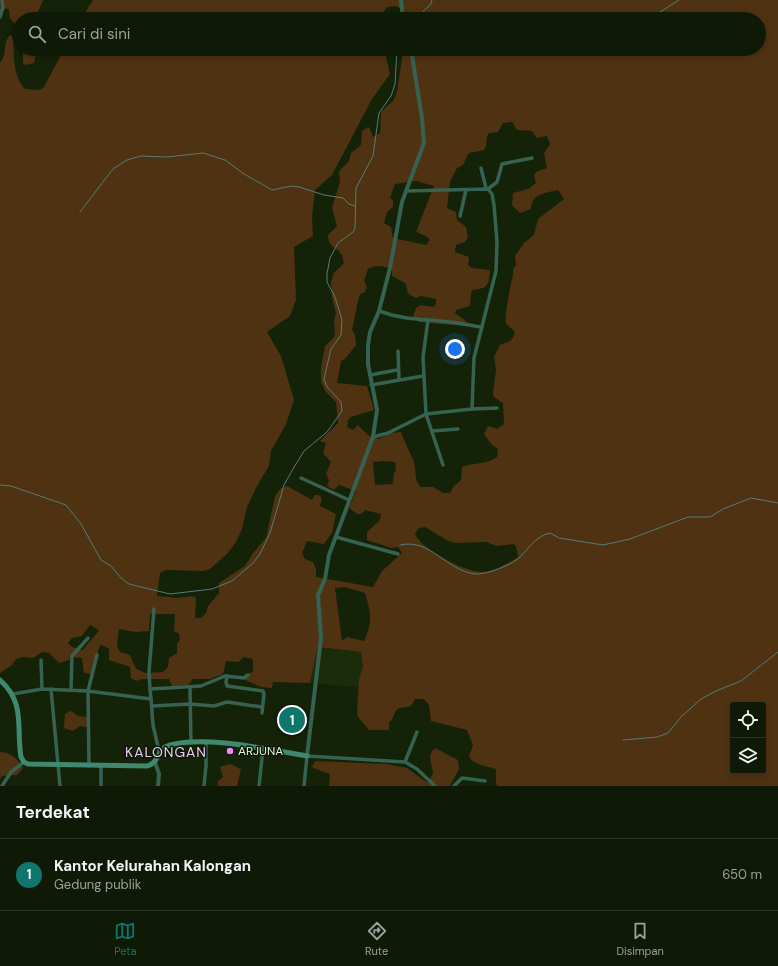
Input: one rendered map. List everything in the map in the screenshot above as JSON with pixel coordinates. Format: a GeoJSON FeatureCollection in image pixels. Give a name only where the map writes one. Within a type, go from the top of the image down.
{"type":"FeatureCollection","features":[{"type":"Feature","properties":{"kind":"main road"},"geometry":{"type":"LineString","coordinates":[[0,680],[13,694],[19,721],[20,754],[24,762],[28,764],[147,766],[155,762],[160,751],[169,745],[206,742],[307,756]]}},
{"type":"Feature","properties":{"kind":"street"},"geometry":{"type":"LineString","coordinates":[[0,17],[3,7],[2,0]]}},
{"type":"Feature","properties":{"kind":"street"},"geometry":{"type":"LineString","coordinates":[[401,0],[402,12]]}},
{"type":"Feature","properties":{"kind":"street"},"geometry":{"type":"LineString","coordinates":[[304,786],[321,638],[318,595],[325,579],[330,554],[373,438],[377,410],[371,385],[367,350],[370,332],[379,311],[395,247],[398,218],[424,142],[422,118],[411,56]]}},
{"type":"Feature","properties":{"kind":"street"},"geometry":{"type":"LineString","coordinates":[[406,191],[466,190],[487,188],[497,182],[502,164],[532,158]]}},
{"type":"Feature","properties":{"kind":"street"},"geometry":{"type":"LineString","coordinates":[[472,409],[474,358],[496,271],[497,259],[493,199],[487,188],[481,168]]}},
{"type":"Feature","properties":{"kind":"street"},"geometry":{"type":"LineString","coordinates":[[460,216],[466,190]]}},
{"type":"Feature","properties":{"kind":"street"},"geometry":{"type":"LineString","coordinates":[[379,311],[392,316],[482,327]]}},
{"type":"Feature","properties":{"kind":"street"},"geometry":{"type":"LineString","coordinates":[[428,320],[423,357],[426,414],[443,465]]}},
{"type":"Feature","properties":{"kind":"street"},"geometry":{"type":"LineString","coordinates":[[398,351],[397,370],[399,380]]}},
{"type":"Feature","properties":{"kind":"street"},"geometry":{"type":"LineString","coordinates":[[370,375],[397,370]]}},
{"type":"Feature","properties":{"kind":"street"},"geometry":{"type":"LineString","coordinates":[[371,385],[423,376]]}},
{"type":"Feature","properties":{"kind":"street"},"geometry":{"type":"LineString","coordinates":[[373,438],[388,433],[426,414],[497,408]]}},
{"type":"Feature","properties":{"kind":"street"},"geometry":{"type":"LineString","coordinates":[[432,430],[458,428]]}},
{"type":"Feature","properties":{"kind":"street"},"geometry":{"type":"LineString","coordinates":[[300,478],[349,500]]}},
{"type":"Feature","properties":{"kind":"street"},"geometry":{"type":"LineString","coordinates":[[336,537],[398,554]]}},
{"type":"Feature","properties":{"kind":"street"},"geometry":{"type":"LineString","coordinates":[[154,609],[149,672],[152,725],[160,751]]}},
{"type":"Feature","properties":{"kind":"street"},"geometry":{"type":"LineString","coordinates":[[71,690],[72,656],[88,638]]}},
{"type":"Feature","properties":{"kind":"street"},"geometry":{"type":"LineString","coordinates":[[89,766],[88,691],[97,655]]}},
{"type":"Feature","properties":{"kind":"street"},"geometry":{"type":"LineString","coordinates":[[41,660],[42,689]]}},
{"type":"Feature","properties":{"kind":"street"},"geometry":{"type":"LineString","coordinates":[[150,689],[190,688],[201,686],[227,676],[244,678],[248,675]]}},
{"type":"Feature","properties":{"kind":"street"},"geometry":{"type":"LineString","coordinates":[[227,676],[227,686],[263,691],[262,713]]}},
{"type":"Feature","properties":{"kind":"street"},"geometry":{"type":"LineString","coordinates":[[190,688],[191,743]]}},
{"type":"Feature","properties":{"kind":"street"},"geometry":{"type":"LineString","coordinates":[[13,694],[51,689],[88,691],[151,699]]}},
{"type":"Feature","properties":{"kind":"street"},"geometry":{"type":"LineString","coordinates":[[51,689],[60,786]]}},
{"type":"Feature","properties":{"kind":"street"},"geometry":{"type":"LineString","coordinates":[[152,706],[190,704],[214,706],[227,702],[262,707]]}},
{"type":"Feature","properties":{"kind":"street"},"geometry":{"type":"LineString","coordinates":[[405,762],[417,732]]}},
{"type":"Feature","properties":{"kind":"street"},"geometry":{"type":"LineString","coordinates":[[204,786],[206,742]]}},
{"type":"Feature","properties":{"kind":"street"},"geometry":{"type":"LineString","coordinates":[[259,786],[262,749]]}},
{"type":"Feature","properties":{"kind":"street"},"geometry":{"type":"LineString","coordinates":[[307,756],[405,762],[417,769],[435,786]]}},
{"type":"Feature","properties":{"kind":"street"},"geometry":{"type":"LineString","coordinates":[[2,786],[11,772],[24,762]]}},
{"type":"Feature","properties":{"kind":"street"},"geometry":{"type":"LineString","coordinates":[[155,762],[159,774],[158,786]]}},
{"type":"Feature","properties":{"kind":"street"},"geometry":{"type":"LineString","coordinates":[[101,766],[101,786]]}},
{"type":"Feature","properties":{"kind":"street"},"geometry":{"type":"LineString","coordinates":[[454,786],[462,778],[485,781]]}},
{"type":"Feature","properties":{"kind":"shaded area"},"geometry":{"type":"Polygon","coordinates":[[[0,0],[43,0],[38,12],[12,12],[12,20],[10,18],[9,10],[6,8],[0,12],[0,0]]]}},
{"type":"Feature","properties":{"kind":"shaded area"},"geometry":{"type":"Polygon","coordinates":[[[93,0],[778,0],[778,786],[498,786],[496,784],[496,769],[476,763],[469,756],[473,745],[467,730],[431,721],[429,705],[424,699],[415,699],[411,706],[398,708],[392,720],[389,722],[389,730],[369,730],[357,714],[359,679],[363,667],[361,652],[318,647],[310,683],[273,682],[272,688],[261,687],[245,680],[244,675],[253,672],[253,659],[244,657],[238,662],[226,661],[223,674],[210,679],[193,679],[188,685],[172,686],[169,679],[142,679],[136,681],[131,678],[130,667],[109,660],[109,649],[100,645],[91,674],[84,673],[82,658],[71,657],[69,660],[59,663],[49,653],[42,652],[33,658],[22,657],[16,659],[12,665],[0,673],[0,63],[4,56],[8,37],[11,35],[12,36],[12,56],[14,56],[16,72],[21,84],[25,89],[40,90],[44,87],[60,56],[386,56],[390,74],[372,99],[332,175],[315,190],[312,216],[313,236],[294,247],[296,300],[290,316],[267,332],[281,356],[294,400],[286,424],[271,451],[269,466],[247,507],[242,529],[236,542],[227,554],[210,569],[203,571],[166,570],[160,573],[157,596],[178,598],[192,596],[196,598],[195,618],[201,618],[206,613],[208,606],[219,593],[219,583],[245,566],[253,553],[266,538],[275,496],[280,489],[287,486],[312,500],[315,495],[319,495],[322,499],[320,506],[336,514],[332,533],[324,544],[307,541],[302,553],[305,559],[313,562],[316,569],[316,577],[373,587],[382,571],[402,553],[398,547],[391,548],[367,540],[367,532],[380,520],[381,514],[365,510],[361,514],[357,514],[349,508],[356,491],[339,485],[334,490],[327,486],[329,480],[326,474],[331,462],[323,453],[326,443],[320,441],[338,423],[336,402],[326,392],[321,382],[321,367],[325,346],[334,337],[335,333],[334,321],[336,313],[332,298],[331,282],[334,273],[344,263],[342,255],[331,245],[328,235],[337,226],[332,208],[340,182],[339,171],[349,161],[351,153],[361,145],[362,131],[369,127],[373,137],[380,133],[381,112],[393,101],[397,92],[402,56],[766,56],[766,12],[406,12],[396,6],[387,7],[383,12],[85,12],[93,0]],[[512,122],[503,123],[498,132],[489,133],[484,150],[470,153],[463,165],[457,168],[450,182],[447,208],[456,212],[457,220],[466,227],[468,237],[465,242],[456,245],[455,252],[469,257],[468,265],[472,268],[490,270],[487,285],[485,287],[473,290],[471,293],[470,306],[456,310],[455,313],[467,322],[465,326],[419,322],[413,317],[416,308],[421,305],[434,307],[436,304],[436,299],[421,296],[416,298],[408,292],[405,283],[392,276],[392,269],[374,266],[368,269],[364,281],[367,286],[365,292],[360,294],[359,298],[352,330],[355,335],[356,345],[345,359],[341,361],[337,383],[367,386],[374,410],[351,417],[348,420],[347,427],[353,430],[358,425],[368,435],[378,439],[392,433],[401,432],[414,462],[416,478],[421,487],[433,487],[443,493],[450,493],[454,486],[461,480],[462,467],[493,460],[497,457],[498,449],[492,445],[484,434],[488,426],[497,429],[504,424],[503,403],[494,397],[493,393],[496,370],[494,357],[500,345],[511,340],[515,332],[506,323],[506,314],[513,269],[516,265],[515,256],[524,243],[534,235],[538,219],[564,199],[558,190],[536,197],[533,200],[531,209],[520,213],[512,205],[513,193],[528,189],[536,183],[534,176],[536,172],[547,168],[544,153],[550,144],[547,136],[537,138],[532,131],[517,130],[512,122]],[[416,181],[395,184],[390,198],[393,200],[393,207],[387,212],[384,223],[391,227],[393,238],[426,245],[430,240],[426,236],[416,232],[434,186],[416,181]],[[373,462],[375,485],[393,484],[394,473],[396,471],[395,462],[373,462]],[[425,527],[419,528],[415,533],[418,539],[425,546],[445,559],[467,569],[477,572],[493,570],[518,557],[516,546],[513,544],[497,546],[486,542],[456,543],[448,541],[425,527]],[[345,587],[335,588],[342,641],[347,637],[364,641],[370,623],[369,606],[365,593],[345,587]],[[150,614],[149,631],[135,632],[119,629],[117,646],[120,652],[130,655],[136,669],[146,673],[163,672],[168,667],[169,658],[177,653],[177,644],[180,640],[179,633],[174,632],[175,614],[150,614]],[[90,625],[82,636],[72,638],[68,643],[72,647],[83,650],[99,630],[90,625]]]}},
{"type":"Feature","properties":{"kind":"shaded area"},"geometry":{"type":"Polygon","coordinates":[[[23,56],[36,56],[34,63],[26,65],[23,63],[23,56]]]}},
{"type":"Feature","properties":{"kind":"shaded area"},"geometry":{"type":"Polygon","coordinates":[[[318,647],[361,652],[363,667],[358,687],[310,683],[318,647]]]}},
{"type":"Feature","properties":{"kind":"shaded area"},"geometry":{"type":"Polygon","coordinates":[[[71,711],[78,716],[87,717],[87,727],[80,726],[73,731],[64,728],[65,714],[71,711]]]}},
{"type":"Feature","properties":{"kind":"shaded area"},"geometry":{"type":"Polygon","coordinates":[[[435,748],[458,760],[459,769],[450,786],[329,786],[330,774],[313,768],[312,766],[316,761],[387,764],[407,768],[428,783],[433,773],[430,757],[435,748]]]}},
{"type":"Feature","properties":{"kind":"shaded area"},"geometry":{"type":"Polygon","coordinates":[[[0,752],[8,753],[19,762],[23,768],[17,775],[2,776],[0,779],[0,752]]]}},
{"type":"Feature","properties":{"kind":"shaded area"},"geometry":{"type":"Polygon","coordinates":[[[230,764],[241,769],[237,786],[218,786],[218,781],[223,777],[220,767],[230,764]]]}},
{"type":"Feature","properties":{"kind":"waterway"},"geometry":{"type":"LineString","coordinates":[[422,12],[431,4],[432,0]]}},
{"type":"Feature","properties":{"kind":"waterway"},"geometry":{"type":"LineString","coordinates":[[660,12],[679,0]]}},
{"type":"Feature","properties":{"kind":"waterway"},"geometry":{"type":"LineString","coordinates":[[0,485],[11,486],[66,505],[81,524],[101,560],[111,566],[122,579],[129,584],[170,594],[212,589],[232,581],[253,563],[260,554],[270,533],[284,485],[293,469],[304,451],[327,432],[342,411],[341,402],[327,387],[324,379],[331,349],[341,335],[342,320],[335,297],[327,282],[327,274],[330,258],[338,243],[353,232],[355,228],[356,188],[373,156],[379,113],[391,96],[395,84],[397,56]]}},
{"type":"Feature","properties":{"kind":"waterway"},"geometry":{"type":"LineString","coordinates":[[80,212],[113,169],[127,160],[141,156],[167,157],[203,153],[225,160],[244,174],[272,190],[291,186],[299,187],[324,195],[343,198],[349,204],[355,206]]}},
{"type":"Feature","properties":{"kind":"waterway"},"geometry":{"type":"LineString","coordinates":[[400,545],[411,544],[421,546],[455,567],[464,571],[480,574],[505,566],[516,560],[537,539],[545,534],[550,533],[559,538],[603,545],[630,539],[688,517],[710,517],[723,509],[751,498],[778,503]]}},
{"type":"Feature","properties":{"kind":"waterway"},"geometry":{"type":"LineString","coordinates":[[623,740],[657,737],[668,733],[682,716],[701,699],[741,681],[778,652]]}},
{"type":"Feature","properties":{"kind":"place","name":"Kantor Kelurahan Kalongan"},"geometry":{"type":"Point","coordinates":[292,720]}},
{"type":"Feature","properties":{"kind":"place","name":"ARJUNA"},"geometry":{"type":"Point","coordinates":[230,751]}},
{"type":"Feature","properties":{"kind":"district","name":"KALONGAN"},"geometry":{"type":"Point","coordinates":[166,752]}}]}
